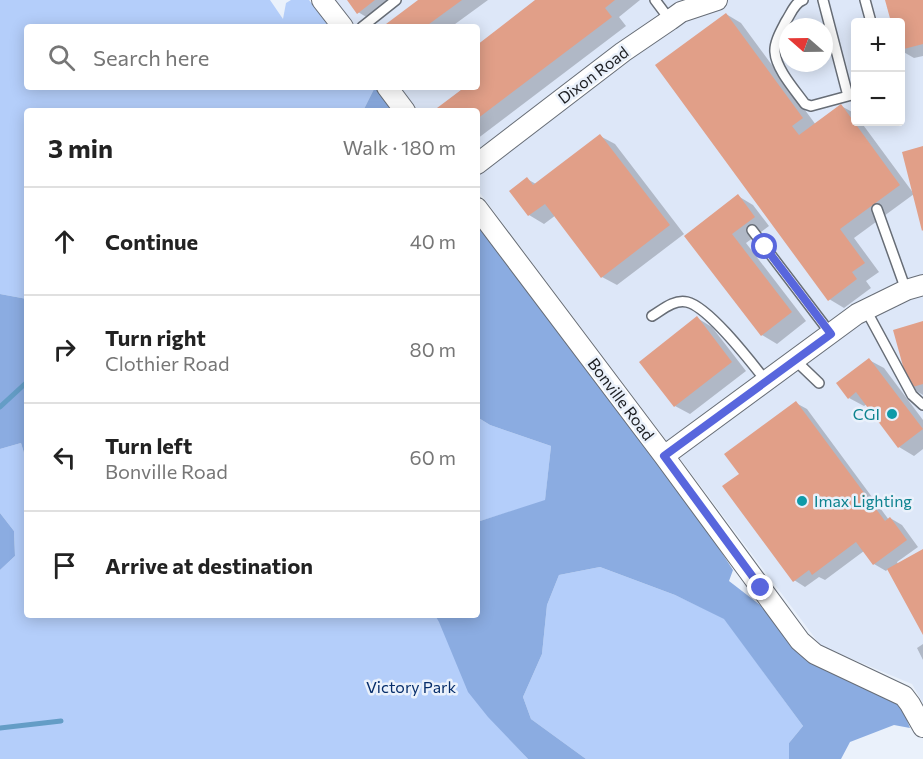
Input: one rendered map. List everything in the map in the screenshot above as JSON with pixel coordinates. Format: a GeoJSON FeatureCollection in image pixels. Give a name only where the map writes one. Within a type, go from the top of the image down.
{"type":"FeatureCollection","features":[{"type":"Feature","properties":{"kind":"street"},"geometry":{"type":"LineString","coordinates":[[322,0],[341,24]]}},
{"type":"Feature","properties":{"kind":"street","name":"Dixon Road"},"geometry":{"type":"LineString","coordinates":[[480,162],[623,52],[681,12],[717,0]]}},
{"type":"Feature","properties":{"kind":"street"},"geometry":{"type":"LineString","coordinates":[[389,90],[403,108]]}},
{"type":"Feature","properties":{"kind":"street","name":"Bonville Road"},"geometry":{"type":"LineString","coordinates":[[480,212],[800,641],[815,654],[904,696],[923,727]]}},
{"type":"Feature","properties":{"kind":"street"},"geometry":{"type":"LineString","coordinates":[[664,456],[857,314],[914,287]]}},
{"type":"Feature","properties":{"kind":"lane"},"geometry":{"type":"LineString","coordinates":[[366,24],[396,0]]}},
{"type":"Feature","properties":{"kind":"lane"},"geometry":{"type":"LineString","coordinates":[[655,0],[670,20]]}},
{"type":"Feature","properties":{"kind":"lane"},"geometry":{"type":"LineString","coordinates":[[803,0],[799,1],[794,8],[774,50],[778,65],[805,104],[811,106],[851,95],[824,0]]}},
{"type":"Feature","properties":{"kind":"lane"},"geometry":{"type":"LineString","coordinates":[[865,0],[870,18]]}},
{"type":"Feature","properties":{"kind":"lane"},"geometry":{"type":"LineString","coordinates":[[877,209],[914,287]]}},
{"type":"Feature","properties":{"kind":"lane"},"geometry":{"type":"LineString","coordinates":[[752,230],[831,334]]}},
{"type":"Feature","properties":{"kind":"lane"},"geometry":{"type":"LineString","coordinates":[[652,316],[674,303],[687,302],[695,306],[735,342],[766,381]]}},
{"type":"Feature","properties":{"kind":"lane"},"geometry":{"type":"LineString","coordinates":[[866,310],[912,395],[923,405]]}},
{"type":"Feature","properties":{"kind":"lane"},"geometry":{"type":"LineString","coordinates":[[795,360],[819,382]]}},
{"type":"Feature","properties":{"kind":"shaded area"},"geometry":{"type":"Polygon","coordinates":[[[335,0],[923,0],[923,703],[912,684],[821,646],[480,193],[480,108],[416,108],[402,90],[480,90],[480,24],[353,24],[335,0]]]}},
{"type":"Feature","properties":{"kind":"shaded area"},"geometry":{"type":"Polygon","coordinates":[[[374,90],[378,90],[392,108],[364,108],[374,90]]]}},
{"type":"Feature","properties":{"kind":"shaded area"},"geometry":{"type":"Polygon","coordinates":[[[480,227],[704,525],[733,570],[729,581],[773,615],[901,705],[910,728],[894,725],[850,742],[841,759],[789,759],[789,743],[803,726],[724,619],[675,595],[600,567],[559,575],[547,605],[542,654],[523,697],[531,719],[586,759],[528,759],[468,692],[437,618],[480,618],[480,521],[545,500],[551,446],[490,425],[480,419],[480,227]]]}},
{"type":"Feature","properties":{"kind":"shaded area"},"geometry":{"type":"Polygon","coordinates":[[[0,294],[24,298],[24,453],[21,443],[0,449],[0,294]]]}},
{"type":"Feature","properties":{"kind":"shaded area"},"geometry":{"type":"Polygon","coordinates":[[[0,513],[14,531],[15,556],[0,570],[0,513]]]}},
{"type":"Feature","properties":{"kind":"green space"},"geometry":{"type":"Polygon","coordinates":[[[0,0],[270,0],[283,19],[286,3],[291,0],[309,0],[328,24],[24,24],[24,90],[374,90],[364,108],[24,108],[24,298],[0,294],[0,0]]]}},
{"type":"Feature","properties":{"kind":"green space"},"geometry":{"type":"Polygon","coordinates":[[[480,419],[490,425],[551,446],[545,501],[480,521],[480,419]]]}},
{"type":"Feature","properties":{"kind":"green space","name":"Victory Park"},"geometry":{"type":"Polygon","coordinates":[[[21,443],[24,453],[24,618],[477,618],[489,717],[528,759],[0,759],[0,570],[15,556],[14,531],[0,513],[0,449],[21,443]]]}},
{"type":"Feature","properties":{"kind":"green space"},"geometry":{"type":"Polygon","coordinates":[[[600,567],[675,595],[724,618],[803,726],[789,743],[789,759],[586,759],[531,719],[523,697],[542,654],[547,605],[559,575],[600,567]]]}},
{"type":"Feature","properties":{"kind":"building"},"geometry":{"type":"Polygon","coordinates":[[[347,0],[375,0],[357,14],[347,0]]]}},
{"type":"Feature","properties":{"kind":"building"},"geometry":{"type":"Polygon","coordinates":[[[418,0],[462,0],[429,24],[386,24],[418,0]]]}},
{"type":"Feature","properties":{"kind":"building"},"geometry":{"type":"Polygon","coordinates":[[[535,0],[615,0],[605,8],[612,17],[480,117],[480,108],[437,108],[461,90],[480,90],[480,43],[535,0]]]}},
{"type":"Feature","properties":{"kind":"building"},"geometry":{"type":"Polygon","coordinates":[[[885,0],[923,0],[923,44],[905,49],[905,18],[890,18],[885,0]]]}},
{"type":"Feature","properties":{"kind":"building"},"geometry":{"type":"Polygon","coordinates":[[[726,13],[803,118],[792,126],[799,135],[841,104],[851,118],[851,126],[857,126],[900,185],[840,229],[865,263],[852,272],[857,279],[828,301],[655,65],[726,13]]]}},
{"type":"Feature","properties":{"kind":"building"},"geometry":{"type":"Polygon","coordinates":[[[600,134],[670,225],[601,278],[545,204],[528,216],[509,191],[527,177],[533,185],[600,134]]]}},
{"type":"Feature","properties":{"kind":"building"},"geometry":{"type":"Polygon","coordinates":[[[923,146],[923,230],[922,231],[902,152],[923,146]]]}},
{"type":"Feature","properties":{"kind":"building"},"geometry":{"type":"Polygon","coordinates":[[[738,194],[755,217],[732,234],[792,312],[761,336],[684,236],[738,194]]]}},
{"type":"Feature","properties":{"kind":"building"},"geometry":{"type":"Polygon","coordinates":[[[697,316],[732,362],[674,407],[639,362],[697,316]]]}},
{"type":"Feature","properties":{"kind":"building"},"geometry":{"type":"Polygon","coordinates":[[[923,321],[923,384],[909,388],[893,330],[923,321]]]}},
{"type":"Feature","properties":{"kind":"building","name":"CGI"},"geometry":{"type":"Polygon","coordinates":[[[869,358],[923,429],[898,448],[856,392],[848,399],[836,383],[869,358]]]}},
{"type":"Feature","properties":{"kind":"building","name":"Imax Lighting"},"geometry":{"type":"Polygon","coordinates":[[[796,401],[885,521],[890,517],[907,540],[873,565],[856,542],[812,575],[809,570],[793,582],[722,486],[739,474],[724,454],[796,401]]]}},
{"type":"Feature","properties":{"kind":"building"},"geometry":{"type":"Polygon","coordinates":[[[923,549],[923,635],[887,569],[923,549]]]}},
{"type":"Feature","properties":{"kind":"waterway"},"geometry":{"type":"LineString","coordinates":[[0,407],[24,385]]}},
{"type":"Feature","properties":{"kind":"waterway"},"geometry":{"type":"LineString","coordinates":[[0,728],[61,721]]}},
{"type":"Feature","properties":{"kind":"place","name":"CGI"},"geometry":{"type":"Point","coordinates":[892,414]}},
{"type":"Feature","properties":{"kind":"place","name":"Imax Lighting"},"geometry":{"type":"Point","coordinates":[802,501]}},
{"type":"Feature","properties":{"kind":"route"},"geometry":{"type":"LineString","coordinates":[[761,588],[664,456],[831,334],[765,247]]}}]}
